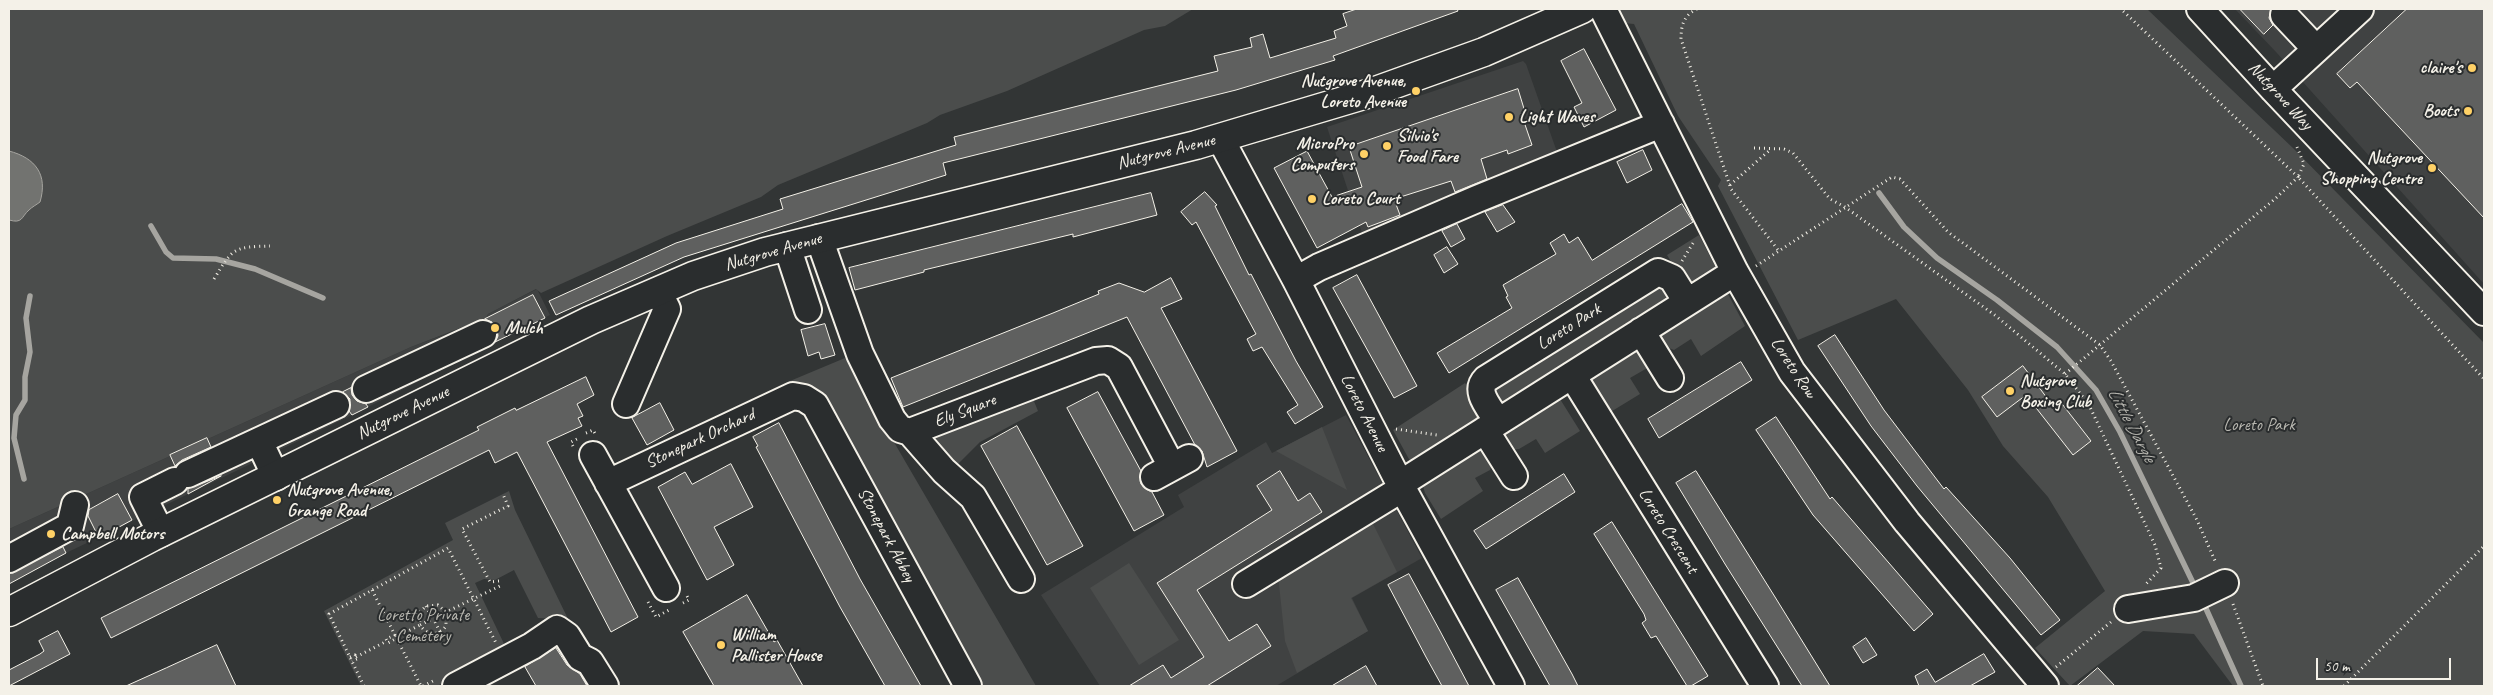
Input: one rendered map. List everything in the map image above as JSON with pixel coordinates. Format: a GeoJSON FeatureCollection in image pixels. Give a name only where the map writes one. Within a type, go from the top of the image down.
{"type":"FeatureCollection","features":[{"type":"Feature","properties":{"kind":"main road","name":"Nutgrove Avenue"},"geometry":{"type":"LineString","coordinates":[[9,612],[161,533],[591,320],[693,276],[787,246],[1220,138],[1367,94],[1484,52],[1582,9]]}},
{"type":"Feature","properties":{"kind":"street","name":"Loreto Row"},"geometry":{"type":"LineString","coordinates":[[1603,9],[1735,272],[1792,372],[1907,522],[2039,684]]}},
{"type":"Feature","properties":{"kind":"street","name":"Nutgrove Way"},"geometry":{"type":"LineString","coordinates":[[2201,9],[2272,89],[2484,312]]}},
{"type":"Feature","properties":{"kind":"street"},"geometry":{"type":"LineString","coordinates":[[2272,89],[2360,9]]}},
{"type":"Feature","properties":{"kind":"street"},"geometry":{"type":"LineString","coordinates":[[2284,15],[2316,49]]}},
{"type":"Feature","properties":{"kind":"street"},"geometry":{"type":"LineString","coordinates":[[1296,280],[1319,267],[1477,199],[1661,124]]}},
{"type":"Feature","properties":{"kind":"street","name":"Loreto Avenue"},"geometry":{"type":"LineString","coordinates":[[1220,138],[1296,280],[1400,484],[1511,686]]}},
{"type":"Feature","properties":{"kind":"street"},"geometry":{"type":"LineString","coordinates":[[820,238],[860,354],[892,419],[900,429],[910,432],[944,471],[974,497],[1022,579]]}},
{"type":"Feature","properties":{"kind":"street"},"geometry":{"type":"LineString","coordinates":[[787,246],[808,310]]}},
{"type":"Feature","properties":{"kind":"street","name":"Loreto Park"},"geometry":{"type":"LineString","coordinates":[[1485,431],[1480,391],[1481,384],[1486,379],[1658,272],[1672,278],[1687,302]]}},
{"type":"Feature","properties":{"kind":"street"},"geometry":{"type":"LineString","coordinates":[[1246,584],[1394,493],[1400,484],[1735,272]]}},
{"type":"Feature","properties":{"kind":"street"},"geometry":{"type":"LineString","coordinates":[[626,404],[666,310],[658,291]]}},
{"type":"Feature","properties":{"kind":"street"},"geometry":{"type":"LineString","coordinates":[[1641,331],[1670,378]]}},
{"type":"Feature","properties":{"kind":"street"},"geometry":{"type":"LineString","coordinates":[[366,389],[483,334]]}},
{"type":"Feature","properties":{"kind":"street"},"geometry":{"type":"LineString","coordinates":[[430,358],[446,392]]}},
{"type":"Feature","properties":{"kind":"street","name":"Ely Square"},"geometry":{"type":"LineString","coordinates":[[910,432],[1096,361],[1108,360],[1119,367],[1171,467]]}},
{"type":"Feature","properties":{"kind":"street","name":"Loreto Crescent"},"geometry":{"type":"LineString","coordinates":[[1572,375],[1765,686]]}},
{"type":"Feature","properties":{"kind":"street","name":"Stonepark Orchard"},"geometry":{"type":"LineString","coordinates":[[608,483],[793,396]]}},
{"type":"Feature","properties":{"kind":"street","name":"Stonepark Abbey"},"geometry":{"type":"LineString","coordinates":[[793,396],[804,398],[815,405],[968,686]]}},
{"type":"Feature","properties":{"kind":"street"},"geometry":{"type":"LineString","coordinates":[[161,533],[143,497],[181,477],[336,405]]}},
{"type":"Feature","properties":{"kind":"street"},"geometry":{"type":"LineString","coordinates":[[1485,431],[1514,476]]}},
{"type":"Feature","properties":{"kind":"street"},"geometry":{"type":"LineString","coordinates":[[259,441],[276,476]]}},
{"type":"Feature","properties":{"kind":"street"},"geometry":{"type":"LineString","coordinates":[[588,447],[670,597]]}},
{"type":"Feature","properties":{"kind":"street"},"geometry":{"type":"LineString","coordinates":[[9,559],[70,526],[75,506]]}},
{"type":"Feature","properties":{"kind":"street"},"geometry":{"type":"LineString","coordinates":[[2128,609],[2194,598],[2225,584]]}},
{"type":"Feature","properties":{"kind":"street"},"geometry":{"type":"LineString","coordinates":[[448,682],[532,646],[557,629],[567,636],[580,657],[590,662],[605,686]]}},
{"type":"Feature","properties":{"kind":"path"},"geometry":{"type":"LineString","coordinates":[[1697,9],[1691,12],[1681,24],[1681,39],[1730,185],[1778,250]]}},
{"type":"Feature","properties":{"kind":"path"},"geometry":{"type":"LineString","coordinates":[[2121,9],[2298,178],[2484,379]]}},
{"type":"Feature","properties":{"kind":"path"},"geometry":{"type":"LineString","coordinates":[[2065,374],[2298,178],[2304,164],[2297,147]]}},
{"type":"Feature","properties":{"kind":"path"},"geometry":{"type":"LineString","coordinates":[[1754,148],[1784,149],[1793,153],[1830,199],[1845,207],[1996,316],[2065,374],[2089,405],[2155,545],[2161,568],[2128,609],[2039,684]]}},
{"type":"Feature","properties":{"kind":"path"},"geometry":{"type":"LineString","coordinates":[[1730,185],[1772,149]]}},
{"type":"Feature","properties":{"kind":"path"},"geometry":{"type":"LineString","coordinates":[[1735,272],[1746,273],[1778,250],[1892,177],[1900,179],[1948,232],[2100,345],[2111,361],[2197,520],[2225,584],[2263,686]]}},
{"type":"Feature","properties":{"kind":"path"},"geometry":{"type":"LineString","coordinates":[[214,279],[229,253],[244,247],[270,246]]}},
{"type":"Feature","properties":{"kind":"path"},"geometry":{"type":"LineString","coordinates":[[1386,428],[1485,431]]}},
{"type":"Feature","properties":{"kind":"path"},"geometry":{"type":"LineString","coordinates":[[593,430],[588,447],[571,442],[593,430]]}},
{"type":"Feature","properties":{"kind":"path"},"geometry":{"type":"LineString","coordinates":[[351,659],[355,655],[356,657],[387,641],[386,639],[396,637],[474,599],[500,583],[490,582],[462,529],[508,506],[504,494]]}},
{"type":"Feature","properties":{"kind":"path"},"geometry":{"type":"LineString","coordinates":[[2344,686],[2484,546]]}},
{"type":"Feature","properties":{"kind":"path"},"geometry":{"type":"LineString","coordinates":[[364,686],[329,614],[448,548],[498,648]]}},
{"type":"Feature","properties":{"kind":"path"},"geometry":{"type":"LineString","coordinates":[[372,590],[422,686],[448,682]]}},
{"type":"Feature","properties":{"kind":"path"},"geometry":{"type":"LineString","coordinates":[[670,597],[656,617],[670,597]]}},
{"type":"Feature","properties":{"kind":"path"},"geometry":{"type":"LineString","coordinates":[[438,605],[446,612],[446,626],[440,632],[430,633],[420,625],[419,613],[426,606],[438,605]]}},
{"type":"Feature","properties":{"kind":"path"},"geometry":{"type":"LineString","coordinates":[[426,606],[432,618]]}},
{"type":"Feature","properties":{"kind":"path"},"geometry":{"type":"LineString","coordinates":[[435,622],[440,632]]}},
{"type":"Feature","properties":{"kind":"shaded area","name":"Nutgrove Shopping Centre"},"geometry":{"type":"Polygon","coordinates":[[[2235,9],[2484,9],[2484,284],[2276,52],[2235,9]]]}},
{"type":"Feature","properties":{"kind":"shaded area"},"geometry":{"type":"Polygon","coordinates":[[[1523,61],[1526,64],[1563,169],[1368,251],[1327,127],[1523,61]]]}},
{"type":"Feature","properties":{"kind":"shaded area"},"geometry":{"type":"Polygon","coordinates":[[[9,151],[33,163],[41,176],[42,184],[40,202],[17,221],[9,220],[9,151]]]}},
{"type":"Feature","properties":{"kind":"shaded area"},"geometry":{"type":"Polygon","coordinates":[[[537,289],[550,315],[352,415],[66,553],[9,584],[9,529],[411,347],[486,319],[488,314],[537,289]]]}},
{"type":"Feature","properties":{"kind":"shaded area"},"geometry":{"type":"Polygon","coordinates":[[[1346,415],[1422,558],[1352,598],[1368,631],[1276,686],[1100,686],[1041,595],[1184,507],[1178,495],[1266,442],[1272,453],[1346,415]]]}},
{"type":"Feature","properties":{"kind":"green space"},"geometry":{"type":"Polygon","coordinates":[[[9,9],[1193,9],[1165,26],[1144,30],[1007,91],[940,115],[927,123],[778,185],[761,197],[667,236],[541,293],[536,289],[488,314],[486,318],[411,347],[9,529],[9,9]]]}},
{"type":"Feature","properties":{"kind":"green space","name":"Loreto Park"},"geometry":{"type":"Polygon","coordinates":[[[1614,9],[2147,9],[2294,149],[2484,343],[2484,686],[2233,686],[2194,634],[2143,631],[2070,686],[2035,648],[2105,591],[2048,497],[2003,446],[1968,390],[1896,299],[1798,340],[1718,186],[1721,180],[1678,116],[1634,24],[1623,23],[1614,9]]]}},
{"type":"Feature","properties":{"kind":"green space"},"geometry":{"type":"Polygon","coordinates":[[[1699,235],[1717,270],[1696,288],[1678,273],[1667,255],[1699,235]]]}},
{"type":"Feature","properties":{"kind":"green space"},"geometry":{"type":"Polygon","coordinates":[[[1655,281],[1670,287],[1671,303],[1508,406],[1496,403],[1490,390],[1655,281]]]}},
{"type":"Feature","properties":{"kind":"green space"},"geometry":{"type":"Polygon","coordinates":[[[1728,294],[1745,326],[1701,356],[1691,339],[1674,350],[1664,346],[1658,337],[1670,322],[1688,310],[1728,294]]]}},
{"type":"Feature","properties":{"kind":"green space"},"geometry":{"type":"Polygon","coordinates":[[[1643,346],[1649,367],[1630,378],[1640,394],[1604,416],[1587,382],[1606,366],[1643,346]]]}},
{"type":"Feature","properties":{"kind":"green space"},"geometry":{"type":"Polygon","coordinates":[[[845,358],[1036,686],[978,686],[811,389],[790,381],[845,358]]]}},
{"type":"Feature","properties":{"kind":"green space"},"geometry":{"type":"Polygon","coordinates":[[[1465,383],[1483,408],[1485,424],[1420,463],[1410,461],[1393,430],[1465,383]]]}},
{"type":"Feature","properties":{"kind":"green space"},"geometry":{"type":"Polygon","coordinates":[[[1031,394],[1038,411],[980,442],[956,466],[934,446],[933,434],[1031,394]]]}},
{"type":"Feature","properties":{"kind":"green space"},"geometry":{"type":"Polygon","coordinates":[[[1560,399],[1580,431],[1545,453],[1536,439],[1519,449],[1510,450],[1502,431],[1545,403],[1560,399]]]}},
{"type":"Feature","properties":{"kind":"green space"},"geometry":{"type":"Polygon","coordinates":[[[1322,427],[1347,490],[1276,451],[1322,427]]]}},
{"type":"Feature","properties":{"kind":"green space"},"geometry":{"type":"Polygon","coordinates":[[[1482,442],[1493,460],[1490,470],[1475,478],[1483,491],[1441,519],[1425,493],[1423,486],[1429,476],[1482,442]]]}},
{"type":"Feature","properties":{"kind":"green space","name":"Loretto Private Cemetery"},"geometry":{"type":"Polygon","coordinates":[[[509,491],[515,510],[571,625],[558,619],[538,618],[514,570],[495,580],[484,579],[475,583],[507,650],[437,686],[361,686],[324,611],[453,540],[445,523],[509,491]]]}},
{"type":"Feature","properties":{"kind":"green space"},"geometry":{"type":"Polygon","coordinates":[[[1369,516],[1397,572],[1351,598],[1368,631],[1297,673],[1285,641],[1278,575],[1369,516]]]}},
{"type":"Feature","properties":{"kind":"green space"},"geometry":{"type":"Polygon","coordinates":[[[1129,563],[1179,640],[1139,665],[1090,588],[1129,563]]]}},
{"type":"Feature","properties":{"kind":"building"},"geometry":{"type":"Polygon","coordinates":[[[1357,9],[1457,9],[1458,11],[1333,56],[1335,60],[1236,90],[943,163],[946,175],[684,257],[556,315],[549,301],[676,243],[783,209],[780,199],[956,145],[954,137],[1218,71],[1214,56],[1252,47],[1250,38],[1263,34],[1270,58],[1336,38],[1334,31],[1347,26],[1343,14],[1357,9]]]}},
{"type":"Feature","properties":{"kind":"building"},"geometry":{"type":"Polygon","coordinates":[[[2240,9],[2271,9],[2269,18],[2273,25],[2264,34],[2240,9]]]}},
{"type":"Feature","properties":{"kind":"building"},"geometry":{"type":"Polygon","coordinates":[[[2407,9],[2484,9],[2484,218],[2357,82],[2350,88],[2337,74],[2407,9]]]}},
{"type":"Feature","properties":{"kind":"building"},"geometry":{"type":"Polygon","coordinates":[[[1584,49],[1616,110],[1584,127],[1574,107],[1582,103],[1561,61],[1584,49]]]}},
{"type":"Feature","properties":{"kind":"building"},"geometry":{"type":"Polygon","coordinates":[[[1518,89],[1525,112],[1521,113],[1532,145],[1508,154],[1507,150],[1481,159],[1487,179],[1455,192],[1451,181],[1394,199],[1400,215],[1368,227],[1366,222],[1317,248],[1274,168],[1307,151],[1332,197],[1362,187],[1349,147],[1518,89]]]}},
{"type":"Feature","properties":{"kind":"building"},"geometry":{"type":"Polygon","coordinates":[[[1643,150],[1652,170],[1627,183],[1617,162],[1643,150]]]}},
{"type":"Feature","properties":{"kind":"building"},"geometry":{"type":"Polygon","coordinates":[[[1205,192],[1217,205],[1215,206],[1249,275],[1251,274],[1296,361],[1323,407],[1295,424],[1287,412],[1298,405],[1262,347],[1253,351],[1247,339],[1256,334],[1196,222],[1192,225],[1181,212],[1205,192]]]}},
{"type":"Feature","properties":{"kind":"building"},"geometry":{"type":"Polygon","coordinates":[[[1151,193],[1157,215],[1073,237],[1073,234],[924,270],[924,272],[855,290],[849,268],[1151,193]]]}},
{"type":"Feature","properties":{"kind":"building"},"geometry":{"type":"Polygon","coordinates":[[[1682,204],[1693,222],[1449,373],[1437,353],[1512,308],[1506,297],[1508,296],[1503,285],[1556,254],[1550,243],[1564,234],[1569,243],[1578,237],[1592,260],[1682,204]]]}},
{"type":"Feature","properties":{"kind":"building"},"geometry":{"type":"Polygon","coordinates":[[[1503,205],[1515,222],[1497,232],[1485,212],[1503,205]]]}},
{"type":"Feature","properties":{"kind":"building"},"geometry":{"type":"Polygon","coordinates":[[[1457,224],[1465,239],[1451,247],[1442,231],[1457,224]]]}},
{"type":"Feature","properties":{"kind":"building"},"geometry":{"type":"Polygon","coordinates":[[[1447,247],[1458,264],[1444,273],[1434,255],[1447,247]]]}},
{"type":"Feature","properties":{"kind":"building"},"geometry":{"type":"Polygon","coordinates":[[[1357,275],[1417,386],[1394,398],[1333,288],[1357,275]]]}},
{"type":"Feature","properties":{"kind":"building"},"geometry":{"type":"Polygon","coordinates":[[[1171,278],[1182,299],[1161,308],[1237,451],[1207,467],[1202,451],[1195,445],[1127,317],[903,407],[891,378],[1099,294],[1098,291],[1119,283],[1144,292],[1171,278]]]}},
{"type":"Feature","properties":{"kind":"building"},"geometry":{"type":"Polygon","coordinates":[[[533,295],[545,318],[495,342],[498,336],[497,328],[492,322],[485,319],[533,295]]]}},
{"type":"Feature","properties":{"kind":"building"},"geometry":{"type":"Polygon","coordinates":[[[825,324],[835,355],[821,359],[819,352],[808,356],[801,330],[825,324]]]}},
{"type":"Feature","properties":{"kind":"building"},"geometry":{"type":"Polygon","coordinates":[[[1835,335],[1884,410],[1944,489],[1946,487],[2010,558],[2060,620],[2041,635],[1917,486],[1871,426],[1818,346],[1835,335]]]}},
{"type":"Feature","properties":{"kind":"building"},"geometry":{"type":"Polygon","coordinates":[[[1741,362],[1752,380],[1659,438],[1648,419],[1741,362]]]}},
{"type":"Feature","properties":{"kind":"building"},"geometry":{"type":"Polygon","coordinates":[[[2023,366],[2053,406],[2059,400],[2091,441],[2073,455],[2026,395],[1997,417],[1982,397],[2023,366]]]}},
{"type":"Feature","properties":{"kind":"building"},"geometry":{"type":"Polygon","coordinates":[[[586,377],[594,395],[577,404],[583,416],[578,418],[582,426],[547,442],[638,617],[611,632],[517,452],[495,463],[489,450],[111,638],[101,618],[479,430],[477,427],[515,408],[516,410],[586,377]]]}},
{"type":"Feature","properties":{"kind":"building"},"geometry":{"type":"Polygon","coordinates":[[[351,388],[352,395],[357,401],[366,404],[368,407],[352,415],[349,411],[350,399],[343,392],[351,388]]]}},
{"type":"Feature","properties":{"kind":"building"},"geometry":{"type":"Polygon","coordinates":[[[1098,392],[1141,471],[1141,484],[1152,492],[1164,515],[1134,531],[1067,408],[1098,392]]]}},
{"type":"Feature","properties":{"kind":"building"},"geometry":{"type":"Polygon","coordinates":[[[660,403],[674,430],[647,445],[632,418],[660,403]]]}},
{"type":"Feature","properties":{"kind":"building"},"geometry":{"type":"Polygon","coordinates":[[[1776,417],[1830,499],[1832,497],[1933,614],[1914,631],[1813,515],[1756,430],[1776,417]]]}},
{"type":"Feature","properties":{"kind":"building"},"geometry":{"type":"Polygon","coordinates":[[[779,423],[860,579],[921,686],[885,686],[840,607],[756,447],[758,446],[753,437],[779,423]]]}},
{"type":"Feature","properties":{"kind":"building"},"geometry":{"type":"Polygon","coordinates":[[[1017,426],[1083,546],[1047,565],[981,446],[1017,426]]]}},
{"type":"Feature","properties":{"kind":"building"},"geometry":{"type":"Polygon","coordinates":[[[207,438],[211,447],[182,460],[175,466],[170,455],[207,438]]]}},
{"type":"Feature","properties":{"kind":"building"},"geometry":{"type":"Polygon","coordinates":[[[731,464],[753,507],[714,527],[734,565],[707,580],[658,487],[685,472],[692,484],[731,464]]]}},
{"type":"Feature","properties":{"kind":"building"},"geometry":{"type":"Polygon","coordinates":[[[1280,471],[1298,501],[1310,493],[1322,512],[1197,590],[1229,641],[1257,624],[1271,646],[1207,686],[1129,686],[1163,665],[1171,678],[1204,657],[1157,583],[1272,510],[1257,486],[1280,471]]]}},
{"type":"Feature","properties":{"kind":"building"},"geometry":{"type":"Polygon","coordinates":[[[1696,471],[1830,686],[1802,686],[1725,564],[1676,483],[1696,471]]]}},
{"type":"Feature","properties":{"kind":"building"},"geometry":{"type":"Polygon","coordinates":[[[1564,474],[1575,492],[1486,549],[1474,531],[1564,474]]]}},
{"type":"Feature","properties":{"kind":"building"},"geometry":{"type":"Polygon","coordinates":[[[221,476],[188,494],[188,489],[221,476]]]}},
{"type":"Feature","properties":{"kind":"building"},"geometry":{"type":"Polygon","coordinates":[[[118,494],[132,520],[99,538],[88,516],[89,510],[118,494]]]}},
{"type":"Feature","properties":{"kind":"building"},"geometry":{"type":"Polygon","coordinates":[[[1612,522],[1708,676],[1691,686],[1687,686],[1656,636],[1651,638],[1642,623],[1646,620],[1644,614],[1594,534],[1612,522]]]}},
{"type":"Feature","properties":{"kind":"building"},"geometry":{"type":"Polygon","coordinates":[[[63,547],[66,553],[9,584],[9,574],[63,547]]]}},
{"type":"Feature","properties":{"kind":"building"},"geometry":{"type":"Polygon","coordinates":[[[1409,574],[1469,686],[1442,686],[1426,657],[1388,585],[1409,574]]]}},
{"type":"Feature","properties":{"kind":"building"},"geometry":{"type":"Polygon","coordinates":[[[1518,578],[1578,686],[1550,686],[1496,590],[1518,578]]]}},
{"type":"Feature","properties":{"kind":"building","name":"William Pallister House"},"geometry":{"type":"Polygon","coordinates":[[[747,595],[774,642],[777,640],[803,686],[714,686],[683,632],[747,595]]]}},
{"type":"Feature","properties":{"kind":"building"},"geometry":{"type":"Polygon","coordinates":[[[58,631],[70,654],[9,686],[9,670],[44,651],[39,641],[58,631]]]}},
{"type":"Feature","properties":{"kind":"building"},"geometry":{"type":"Polygon","coordinates":[[[1866,638],[1877,655],[1863,663],[1853,647],[1866,638]]]}},
{"type":"Feature","properties":{"kind":"building"},"geometry":{"type":"Polygon","coordinates":[[[217,645],[236,686],[126,686],[166,668],[217,645]]]}},
{"type":"Feature","properties":{"kind":"building"},"geometry":{"type":"Polygon","coordinates":[[[556,648],[567,665],[580,674],[587,686],[536,686],[525,667],[556,648]]]}},
{"type":"Feature","properties":{"kind":"building"},"geometry":{"type":"Polygon","coordinates":[[[1984,654],[1995,672],[1970,686],[1919,686],[1915,676],[1927,669],[1935,682],[1984,654]]]}},
{"type":"Feature","properties":{"kind":"building"},"geometry":{"type":"Polygon","coordinates":[[[1366,666],[1377,686],[1332,686],[1366,666]]]}},
{"type":"Feature","properties":{"kind":"building"},"geometry":{"type":"Polygon","coordinates":[[[2098,668],[2115,686],[2077,686],[2098,668]]]}},
{"type":"Feature","properties":{"kind":"waterway","name":"Little Dargle"},"geometry":{"type":"LineString","coordinates":[[1879,193],[1904,227],[1937,258],[1997,300],[2057,347],[2096,390],[2120,432],[2196,589]]}},
{"type":"Feature","properties":{"kind":"waterway"},"geometry":{"type":"LineString","coordinates":[[151,226],[166,252],[173,258],[216,259],[255,269],[323,298]]}},
{"type":"Feature","properties":{"kind":"waterway"},"geometry":{"type":"LineString","coordinates":[[24,479],[14,438],[16,415],[25,400],[25,377],[30,352],[26,318],[30,296]]}},
{"type":"Feature","properties":{"kind":"waterway","name":"Little Dargle"},"geometry":{"type":"LineString","coordinates":[[2203,602],[2241,686]]}},
{"type":"Feature","properties":{"kind":"place","name":"claire's"},"geometry":{"type":"Point","coordinates":[2472,68]}},
{"type":"Feature","properties":{"kind":"place","name":"Nutgrove Avenue, Loreto Avenue"},"geometry":{"type":"Point","coordinates":[1416,91]}},
{"type":"Feature","properties":{"kind":"place","name":"Boots"},"geometry":{"type":"Point","coordinates":[2468,111]}},
{"type":"Feature","properties":{"kind":"place","name":"Light Waves"},"geometry":{"type":"Point","coordinates":[1509,117]}},
{"type":"Feature","properties":{"kind":"place","name":"Silvio's Food Fare"},"geometry":{"type":"Point","coordinates":[1387,146]}},
{"type":"Feature","properties":{"kind":"place","name":"MicroPro Computers"},"geometry":{"type":"Point","coordinates":[1364,154]}},
{"type":"Feature","properties":{"kind":"place","name":"Nutgrove Shopping Centre"},"geometry":{"type":"Point","coordinates":[2432,168]}},
{"type":"Feature","properties":{"kind":"place","name":"Loreto Court"},"geometry":{"type":"Point","coordinates":[1312,199]}},
{"type":"Feature","properties":{"kind":"place","name":"Mulch"},"geometry":{"type":"Point","coordinates":[495,328]}},
{"type":"Feature","properties":{"kind":"place","name":"Nutgrove Boxing Club"},"geometry":{"type":"Point","coordinates":[2010,391]}},
{"type":"Feature","properties":{"kind":"place","name":"Nutgrove Avenue, Grange Road"},"geometry":{"type":"Point","coordinates":[277,500]}},
{"type":"Feature","properties":{"kind":"place","name":"Campbell Motors"},"geometry":{"type":"Point","coordinates":[51,534]}},
{"type":"Feature","properties":{"kind":"place","name":"William Pallister House"},"geometry":{"type":"Point","coordinates":[721,645]}}]}
